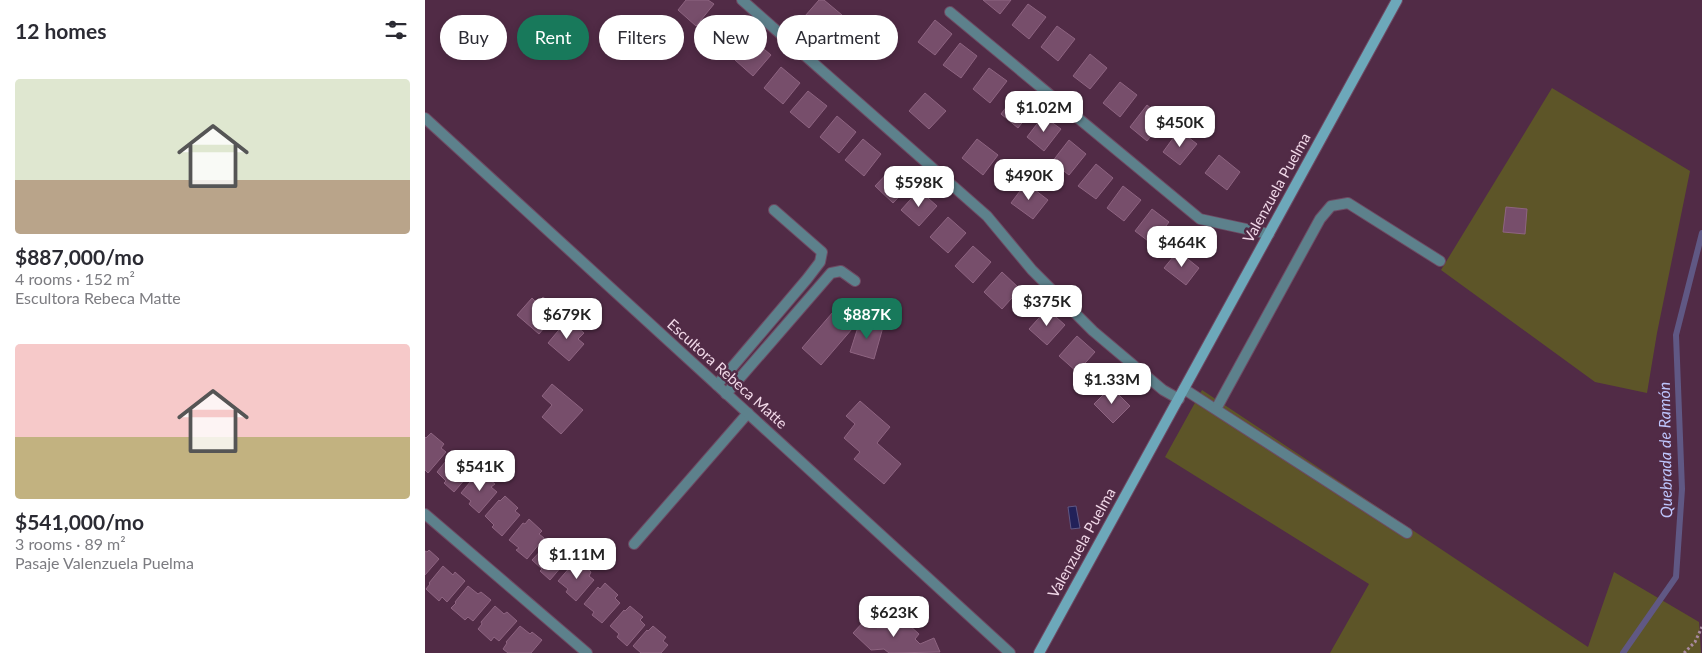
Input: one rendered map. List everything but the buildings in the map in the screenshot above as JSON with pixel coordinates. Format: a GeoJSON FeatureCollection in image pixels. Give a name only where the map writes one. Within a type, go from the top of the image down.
{"type":"FeatureCollection","features":[{"type":"Feature","properties":{"kind":"street"},"geometry":{"type":"LineString","coordinates":[[742,0],[987,216],[1032,270],[1093,331],[1163,390],[1179,399]]}},
{"type":"Feature","properties":{"kind":"street","name":"Valenzuela Puelma"},"geometry":{"type":"LineString","coordinates":[[1039,653],[1397,0]]}},
{"type":"Feature","properties":{"kind":"street"},"geometry":{"type":"LineString","coordinates":[[949,12],[1200,219],[1269,234]]}},
{"type":"Feature","properties":{"kind":"street","name":"Escultora Rebeca Matte"},"geometry":{"type":"LineString","coordinates":[[425,118],[1010,653]]}},
{"type":"Feature","properties":{"kind":"street"},"geometry":{"type":"LineString","coordinates":[[1216,409],[1320,219],[1331,206],[1348,203],[1440,261]]}},
{"type":"Feature","properties":{"kind":"street"},"geometry":{"type":"LineString","coordinates":[[717,385],[820,262],[822,252],[774,210]]}},
{"type":"Feature","properties":{"kind":"street"},"geometry":{"type":"LineString","coordinates":[[726,394],[831,274],[841,271],[855,281]]}},
{"type":"Feature","properties":{"kind":"street"},"geometry":{"type":"LineString","coordinates":[[1184,389],[1407,533]]}},
{"type":"Feature","properties":{"kind":"street"},"geometry":{"type":"LineString","coordinates":[[634,544],[748,413]]}},
{"type":"Feature","properties":{"kind":"street"},"geometry":{"type":"LineString","coordinates":[[425,514],[587,653]]}},
{"type":"Feature","properties":{"kind":"path"},"geometry":{"type":"LineString","coordinates":[[1684,653],[1695,642],[1702,627]]}},
{"type":"Feature","properties":{"kind":"shaded area"},"geometry":{"type":"Polygon","coordinates":[[[1552,88],[1690,171],[1657,333],[1647,393],[1595,382],[1441,270],[1552,88]]]}},
{"type":"Feature","properties":{"kind":"shaded area"},"geometry":{"type":"Polygon","coordinates":[[[1202,390],[1588,647],[1614,572],[1699,622],[1701,653],[1330,653],[1369,584],[1165,457],[1202,390]]]}},
{"type":"Feature","properties":{"kind":"shaded area"},"geometry":{"type":"Polygon","coordinates":[[[1076,506],[1080,528],[1071,529],[1068,507],[1076,506]]]}},
{"type":"Feature","properties":{"kind":"waterway","name":"Quebrada de Ramón"},"geometry":{"type":"LineString","coordinates":[[1623,653],[1676,577],[1682,489],[1676,335],[1702,233]]}}]}
